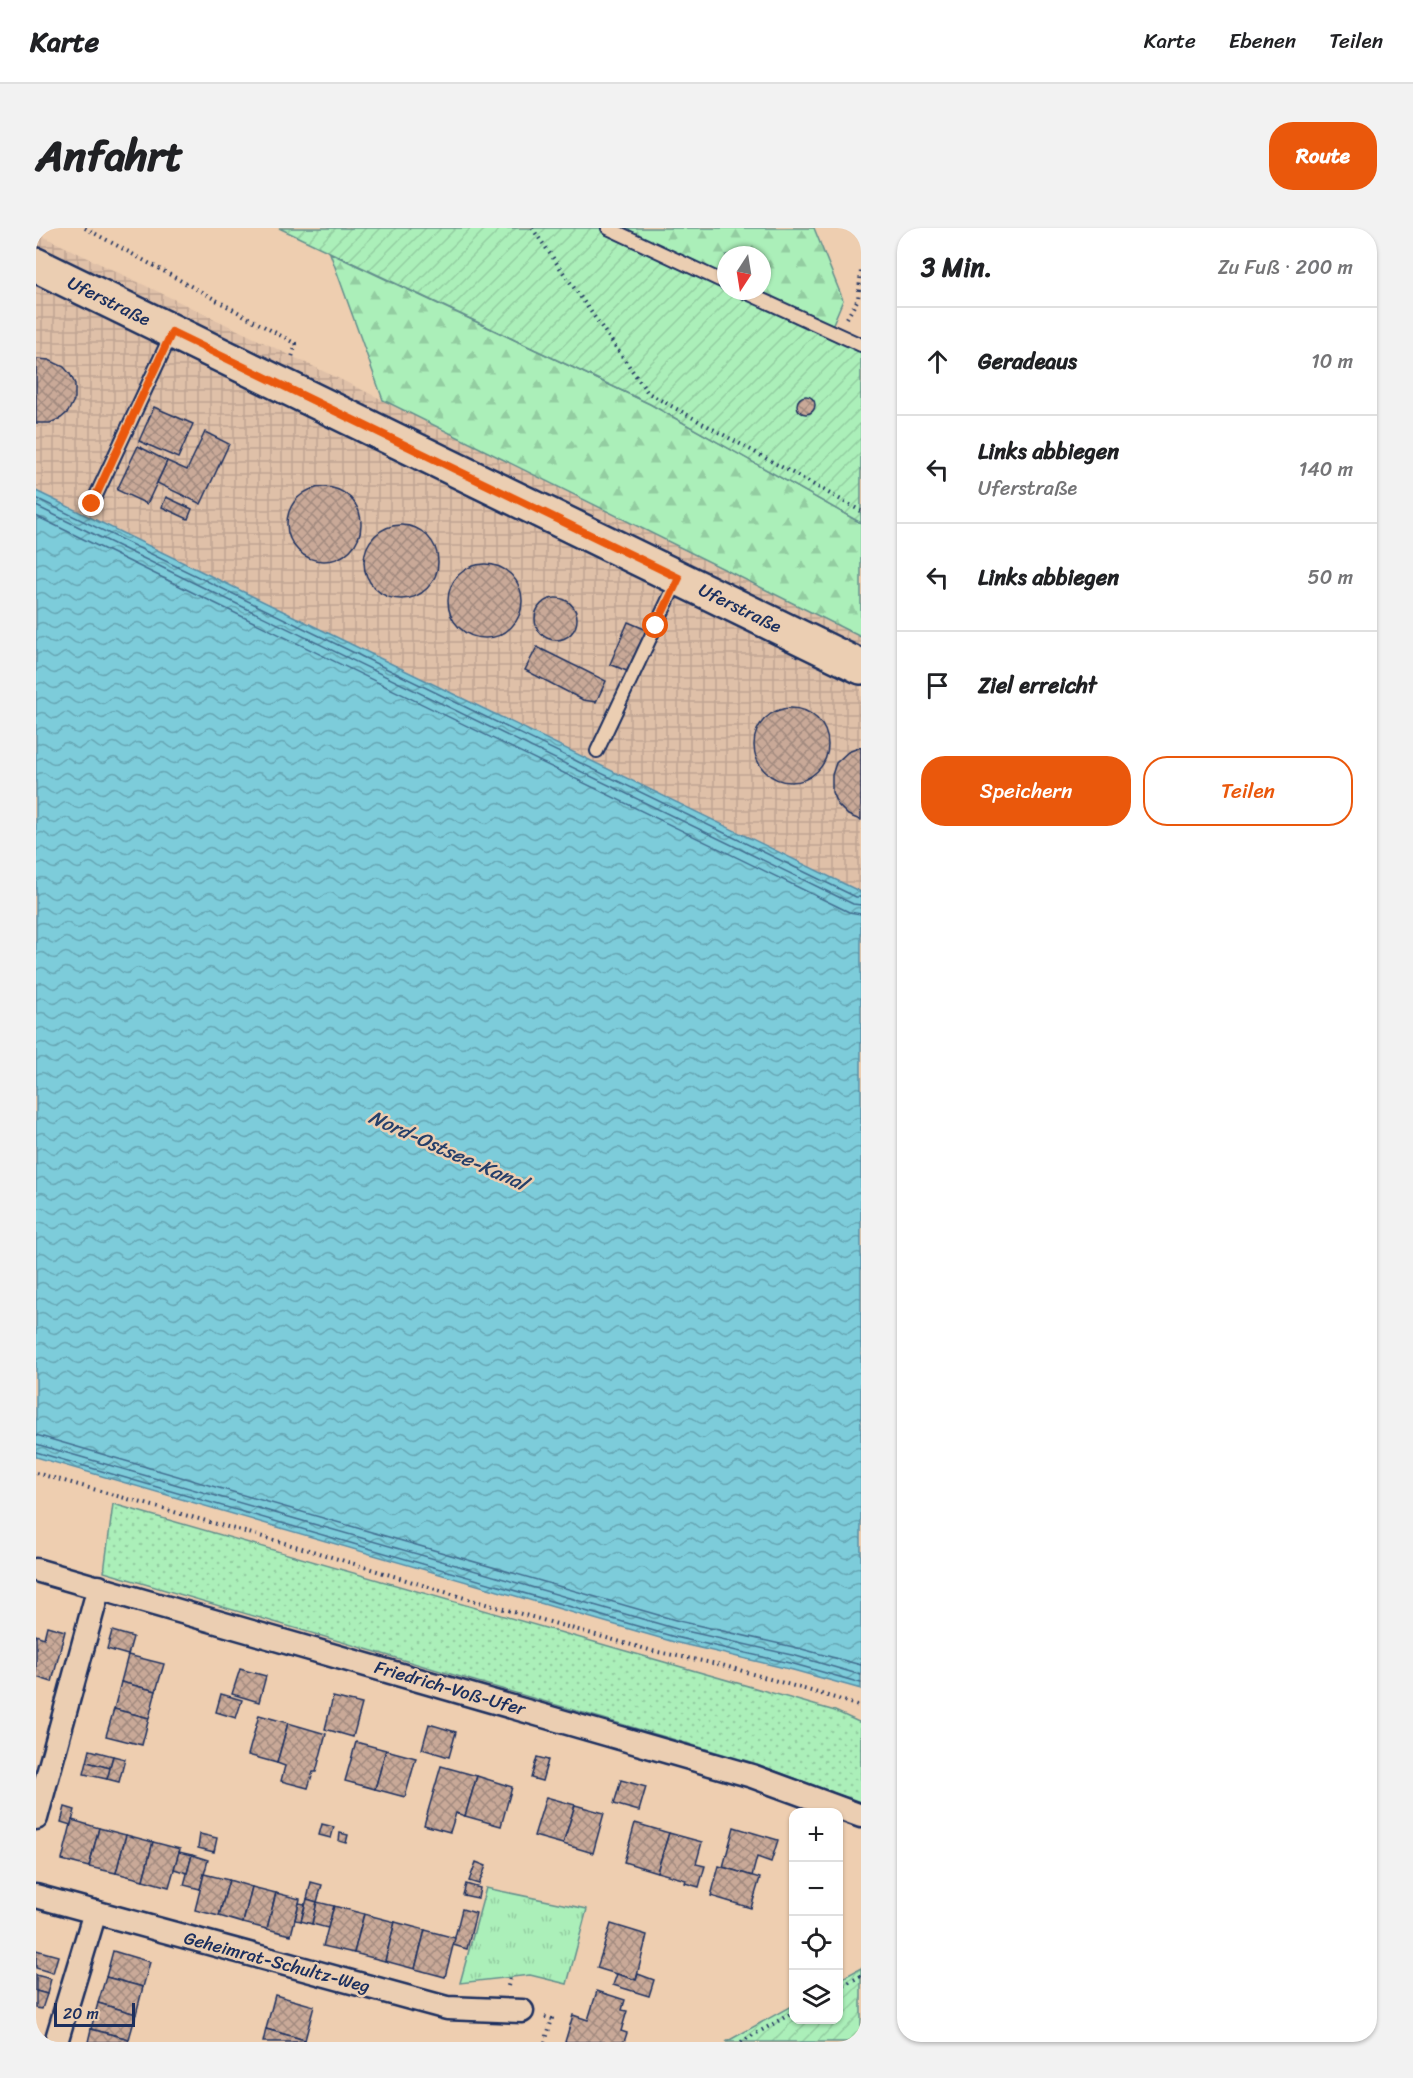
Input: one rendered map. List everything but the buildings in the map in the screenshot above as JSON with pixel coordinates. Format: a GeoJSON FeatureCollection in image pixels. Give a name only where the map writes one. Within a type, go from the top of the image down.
{"type":"FeatureCollection","features":[{"type":"Feature","properties":{"kind":"street","name":"Uferstraße"},"geometry":{"type":"LineString","coordinates":[[36,265],[861,667]]}},
{"type":"Feature","properties":{"kind":"street","name":"Friedrich-Voß-Ufer"},"geometry":{"type":"LineString","coordinates":[[36,1570],[752,1776],[861,1816]]}},
{"type":"Feature","properties":{"kind":"street"},"geometry":{"type":"LineString","coordinates":[[36,1818],[99,1587]]}},
{"type":"Feature","properties":{"kind":"street","name":"Geheimrat-Schultz-Weg"},"geometry":{"type":"LineString","coordinates":[[36,1896],[447,2008],[522,2011]]}},
{"type":"Feature","properties":{"kind":"street"},"geometry":{"type":"LineString","coordinates":[[56,2042],[95,1912]]}},
{"type":"Feature","properties":{"kind":"lane"},"geometry":{"type":"LineString","coordinates":[[609,228],[717,279]]}},
{"type":"Feature","properties":{"kind":"lane"},"geometry":{"type":"LineString","coordinates":[[763,300],[861,345]]}},
{"type":"Feature","properties":{"kind":"lane"},"geometry":{"type":"LineString","coordinates":[[92,504],[172,332]]}},
{"type":"Feature","properties":{"kind":"lane"},"geometry":{"type":"LineString","coordinates":[[597,751],[679,578]]}},
{"type":"Feature","properties":{"kind":"path"},"geometry":{"type":"LineString","coordinates":[[85,228],[296,344],[282,386]]}},
{"type":"Feature","properties":{"kind":"path"},"geometry":{"type":"LineString","coordinates":[[532,228],[648,393],[861,511]]}},
{"type":"Feature","properties":{"kind":"path"},"geometry":{"type":"LineString","coordinates":[[839,335],[858,299],[861,270]]}},
{"type":"Feature","properties":{"kind":"path"},"geometry":{"type":"LineString","coordinates":[[36,1473],[309,1550],[468,1599],[642,1648],[722,1665],[861,1707]]}},
{"type":"Feature","properties":{"kind":"path"},"geometry":{"type":"LineString","coordinates":[[843,1985],[861,1976]]}},
{"type":"Feature","properties":{"kind":"path"},"geometry":{"type":"LineString","coordinates":[[741,2042],[789,2015]]}},
{"type":"Feature","properties":{"kind":"shaded area"},"geometry":{"type":"Polygon","coordinates":[[[36,233],[383,400],[861,637],[861,892],[36,491],[36,233]]]}},
{"type":"Feature","properties":{"kind":"green space"},"geometry":{"type":"Polygon","coordinates":[[[279,228],[615,228],[717,274],[717,300],[771,299],[861,340],[861,523],[650,404],[279,228]]]}},
{"type":"Feature","properties":{"kind":"green space"},"geometry":{"type":"Polygon","coordinates":[[[615,228],[814,228],[843,300],[832,326],[771,299],[771,246],[717,246],[717,274],[615,228]]]}},
{"type":"Feature","properties":{"kind":"green space"},"geometry":{"type":"Polygon","coordinates":[[[330,253],[650,404],[861,523],[861,637],[383,400],[330,253]]]}},
{"type":"Feature","properties":{"kind":"green space"},"geometry":{"type":"Polygon","coordinates":[[[113,1504],[835,1711],[861,1723],[861,1803],[757,1764],[104,1572],[113,1504]]]}},
{"type":"Feature","properties":{"kind":"green space"},"geometry":{"type":"Polygon","coordinates":[[[486,1888],[587,1909],[567,1984],[530,1975],[460,1983],[486,1888]]]}},
{"type":"Feature","properties":{"kind":"green space"},"geometry":{"type":"Polygon","coordinates":[[[861,1968],[861,2042],[726,2042],[789,2007],[789,2024],[843,2024],[843,1978],[861,1968]]]}},
{"type":"Feature","properties":{"kind":"water","name":"Nord-Ostsee-Kanal"},"geometry":{"type":"Polygon","coordinates":[[[36,491],[861,892],[861,1689],[793,1670],[674,1642],[36,1457],[36,491]]]}},
{"type":"Feature","properties":{"kind":"route"},"geometry":{"type":"LineString","coordinates":[[92,504],[172,332],[679,578],[656,626]]}}]}
